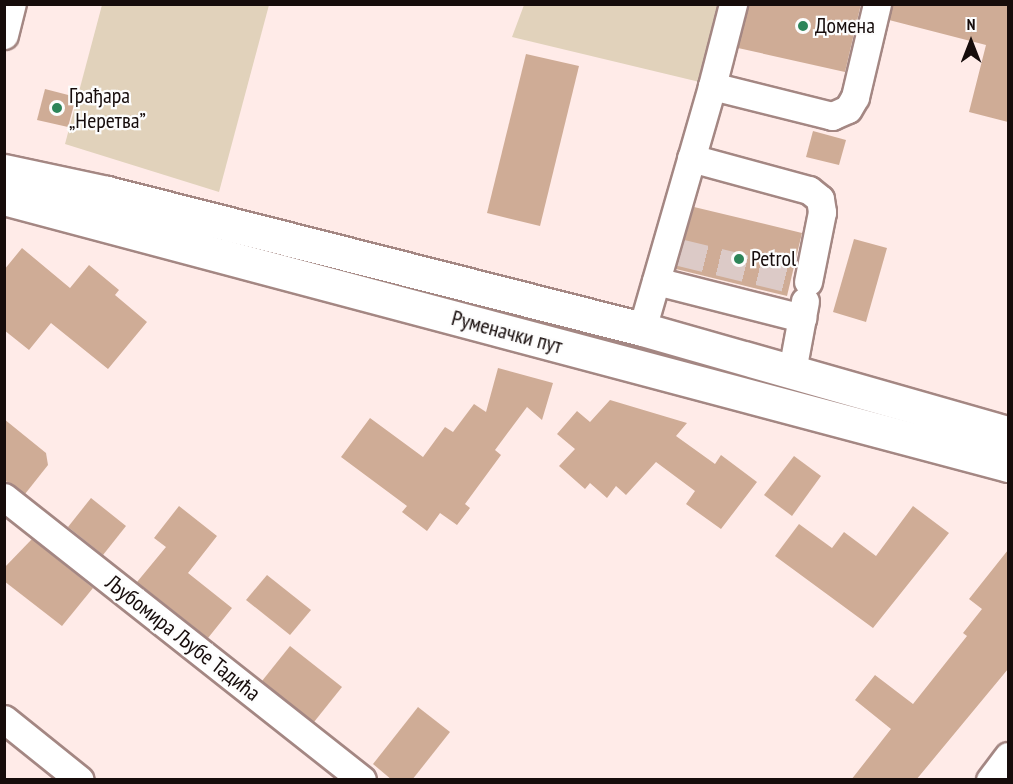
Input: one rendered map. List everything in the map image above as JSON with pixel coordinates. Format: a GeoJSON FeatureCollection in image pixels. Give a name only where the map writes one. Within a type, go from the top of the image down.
{"type":"FeatureCollection","features":[{"type":"Feature","properties":{"kind":"main road","name":"Руменачки пут"},"geometry":{"type":"LineString","coordinates":[[4,171],[91,206],[1008,465]]}},
{"type":"Feature","properties":{"kind":"main road","name":"Руменачки пут"},"geometry":{"type":"LineString","coordinates":[[4,198],[91,206],[642,329],[1008,432]]}},
{"type":"Feature","properties":{"kind":"street"},"geometry":{"type":"LineString","coordinates":[[4,35],[12,4]]}},
{"type":"Feature","properties":{"kind":"street"},"geometry":{"type":"LineString","coordinates":[[642,329],[656,281],[672,250],[691,159],[733,4]]}},
{"type":"Feature","properties":{"kind":"street"},"geometry":{"type":"LineString","coordinates":[[712,86],[832,116],[848,109],[855,97],[877,4]]}},
{"type":"Feature","properties":{"kind":"street"},"geometry":{"type":"LineString","coordinates":[[691,159],[809,190],[820,199],[822,212],[800,280],[802,318],[792,371]]}},
{"type":"Feature","properties":{"kind":"street"},"geometry":{"type":"LineString","coordinates":[[656,281],[802,318]]}},
{"type":"Feature","properties":{"kind":"street","name":"Љубомира Љубе Тадића"},"geometry":{"type":"LineString","coordinates":[[4,497],[362,780]]}},
{"type":"Feature","properties":{"kind":"street"},"geometry":{"type":"LineString","coordinates":[[4,718],[80,780]]}},
{"type":"Feature","properties":{"kind":"street"},"geometry":{"type":"LineString","coordinates":[[990,780],[1008,756]]}},
{"type":"Feature","properties":{"kind":"shaded area"},"geometry":{"type":"Polygon","coordinates":[[[102,5],[269,5],[219,192],[65,144],[102,5]]]}},
{"type":"Feature","properties":{"kind":"shaded area"},"geometry":{"type":"Polygon","coordinates":[[[524,5],[727,5],[708,84],[512,37],[524,5]]]}},
{"type":"Feature","properties":{"kind":"building","name":"Домена"},"geometry":{"type":"Polygon","coordinates":[[[748,4],[861,4],[845,72],[738,48],[748,4]]]}},
{"type":"Feature","properties":{"kind":"building"},"geometry":{"type":"Polygon","coordinates":[[[892,4],[1008,4],[1008,122],[969,112],[986,45],[889,20],[892,4]]]}},
{"type":"Feature","properties":{"kind":"building"},"geometry":{"type":"Polygon","coordinates":[[[526,54],[579,66],[540,226],[487,213],[526,54]]]}},
{"type":"Feature","properties":{"kind":"building","name":"Грађара „Неретва”"},"geometry":{"type":"Polygon","coordinates":[[[45,89],[76,97],[68,127],[37,120],[45,89]]]}},
{"type":"Feature","properties":{"kind":"building"},"geometry":{"type":"Polygon","coordinates":[[[813,131],[846,140],[839,165],[806,157],[813,131]]]}},
{"type":"Feature","properties":{"kind":"building"},"geometry":{"type":"Polygon","coordinates":[[[694,207],[802,233],[787,296],[676,269],[694,207]]]}},
{"type":"Feature","properties":{"kind":"building"},"geometry":{"type":"Polygon","coordinates":[[[854,239],[887,248],[866,322],[833,312],[854,239]]]}},
{"type":"Feature","properties":{"kind":"building"},"geometry":{"type":"Polygon","coordinates":[[[22,248],[70,288],[89,265],[119,290],[115,295],[147,322],[108,369],[51,323],[29,350],[4,330],[4,270],[22,248]]]}},
{"type":"Feature","properties":{"kind":"building"},"geometry":{"type":"Polygon","coordinates":[[[498,368],[553,383],[542,420],[527,407],[495,450],[501,455],[465,504],[470,508],[457,525],[440,513],[427,531],[402,512],[407,506],[341,457],[370,418],[423,457],[445,427],[453,432],[474,404],[486,412],[498,368]]]}},
{"type":"Feature","properties":{"kind":"building"},"geometry":{"type":"Polygon","coordinates":[[[610,400],[687,423],[676,436],[715,464],[721,455],[757,482],[721,529],[686,504],[695,491],[656,462],[626,495],[616,486],[607,498],[590,483],[585,489],[559,466],[575,449],[557,434],[577,411],[590,422],[610,400]]]}},
{"type":"Feature","properties":{"kind":"building"},"geometry":{"type":"Polygon","coordinates":[[[4,419],[46,453],[48,465],[25,494],[4,480],[4,419]]]}},
{"type":"Feature","properties":{"kind":"building"},"geometry":{"type":"Polygon","coordinates":[[[794,456],[821,476],[792,516],[764,495],[794,456]]]}},
{"type":"Feature","properties":{"kind":"building"},"geometry":{"type":"Polygon","coordinates":[[[91,498],[126,526],[103,555],[68,527],[91,498]]]}},
{"type":"Feature","properties":{"kind":"building"},"geometry":{"type":"Polygon","coordinates":[[[179,506],[217,536],[188,573],[232,608],[208,638],[137,582],[166,547],[154,538],[179,506]]]}},
{"type":"Feature","properties":{"kind":"building"},"geometry":{"type":"Polygon","coordinates":[[[913,506],[949,533],[873,628],[775,556],[799,524],[832,548],[844,532],[876,556],[913,506]]]}},
{"type":"Feature","properties":{"kind":"building"},"geometry":{"type":"Polygon","coordinates":[[[32,539],[93,588],[62,626],[4,581],[4,568],[32,539]]]}},
{"type":"Feature","properties":{"kind":"building"},"geometry":{"type":"Polygon","coordinates":[[[1008,550],[1008,669],[916,780],[851,780],[891,729],[855,700],[875,675],[913,704],[967,636],[963,633],[982,609],[969,599],[1008,550]]]}},
{"type":"Feature","properties":{"kind":"building"},"geometry":{"type":"Polygon","coordinates":[[[267,575],[311,610],[290,635],[246,600],[267,575]]]}},
{"type":"Feature","properties":{"kind":"building"},"geometry":{"type":"Polygon","coordinates":[[[290,646],[342,687],[314,722],[262,681],[290,646]]]}},
{"type":"Feature","properties":{"kind":"building"},"geometry":{"type":"Polygon","coordinates":[[[418,707],[450,732],[412,780],[392,780],[373,764],[418,707]]]}},
{"type":"Feature","properties":{"kind":"tunnel"},"geometry":{"type":"LineString","coordinates":[[679,252],[791,279]]}},
{"type":"Feature","properties":{"kind":"place","name":"Домена"},"geometry":{"type":"Point","coordinates":[803,26]}},
{"type":"Feature","properties":{"kind":"place","name":"Грађара „Неретва”"},"geometry":{"type":"Point","coordinates":[57,108]}},
{"type":"Feature","properties":{"kind":"place","name":"Petrol"},"geometry":{"type":"Point","coordinates":[739,259]}}]}
